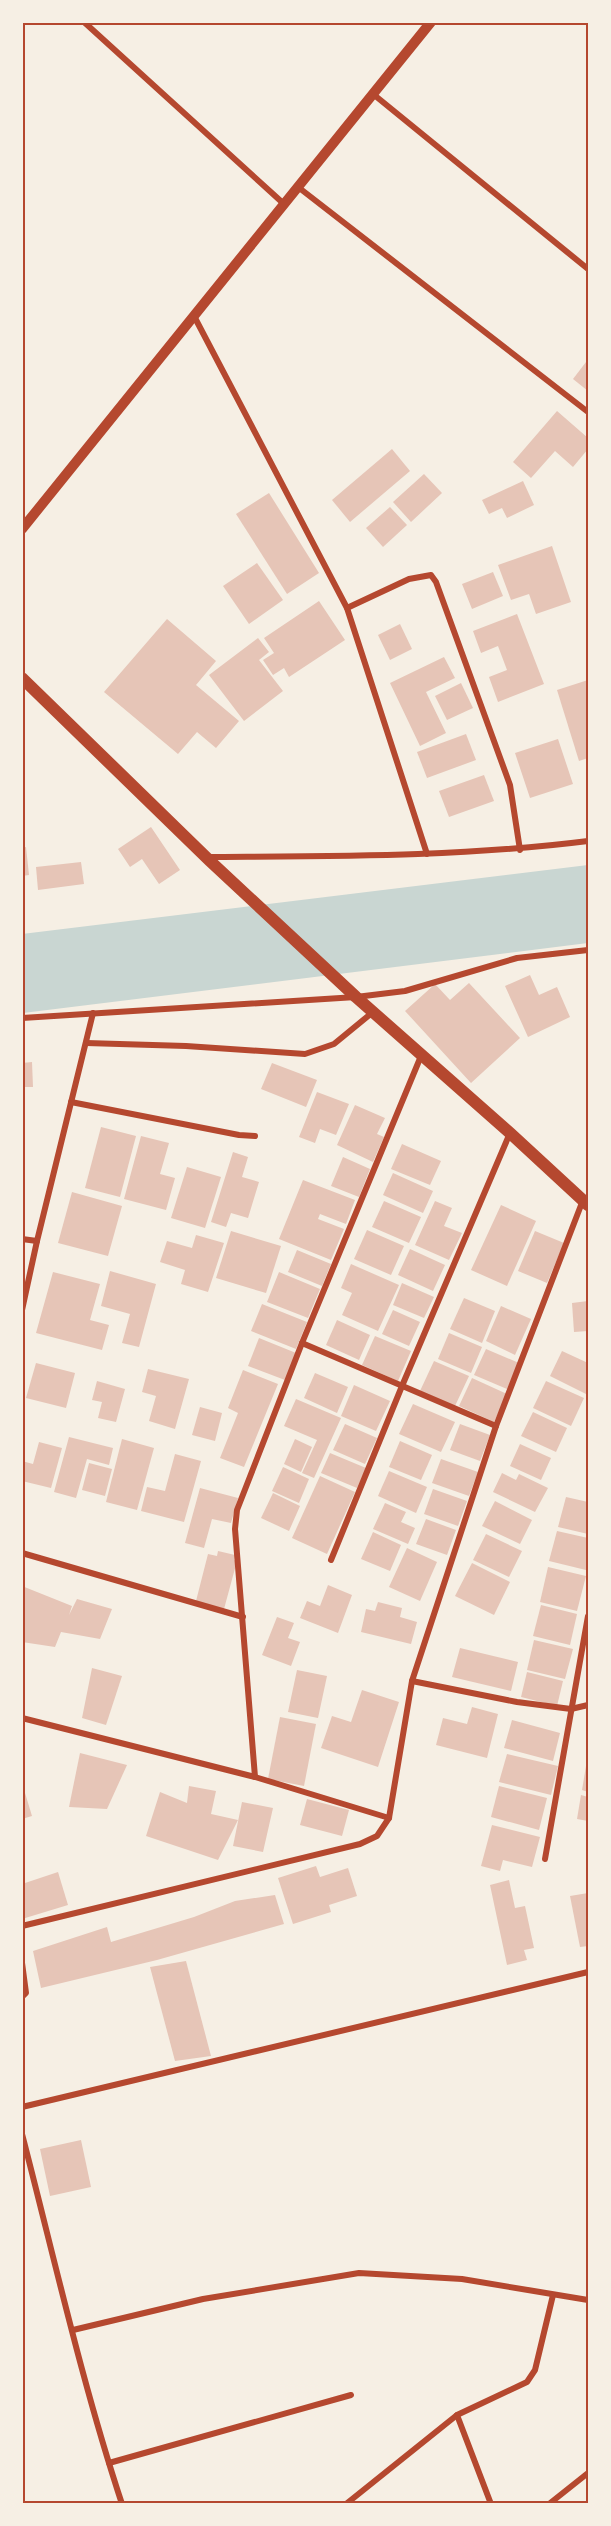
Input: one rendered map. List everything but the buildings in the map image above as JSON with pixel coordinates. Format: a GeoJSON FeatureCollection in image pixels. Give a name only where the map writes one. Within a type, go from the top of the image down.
{"type":"FeatureCollection","features":[{"type":"Feature","properties":{"kind":"main road"},"geometry":{"type":"LineString","coordinates":[[22,678],[208,859],[421,1056],[586,1203]]}},
{"type":"Feature","properties":{"kind":"street"},"geometry":{"type":"LineString","coordinates":[[84,22],[284,204]]}},
{"type":"Feature","properties":{"kind":"street"},"geometry":{"type":"LineString","coordinates":[[22,529],[431,22]]}},
{"type":"Feature","properties":{"kind":"street"},"geometry":{"type":"LineString","coordinates":[[373,94],[588,269]]}},
{"type":"Feature","properties":{"kind":"street"},"geometry":{"type":"LineString","coordinates":[[298,187],[588,412]]}},
{"type":"Feature","properties":{"kind":"street"},"geometry":{"type":"LineString","coordinates":[[194,316],[347,608],[426,854]]}},
{"type":"Feature","properties":{"kind":"street"},"geometry":{"type":"LineString","coordinates":[[347,608],[410,579],[431,575],[436,582],[510,785],[520,850]]}},
{"type":"Feature","properties":{"kind":"street"},"geometry":{"type":"LineString","coordinates":[[208,859],[520,850],[588,841]]}},
{"type":"Feature","properties":{"kind":"street"},"geometry":{"type":"LineString","coordinates":[[22,1018],[405,991],[517,958],[588,950]]}},
{"type":"Feature","properties":{"kind":"street"},"geometry":{"type":"LineString","coordinates":[[86,1043],[186,1046],[305,1054],[334,1044],[373,1012]]}},
{"type":"Feature","properties":{"kind":"street"},"geometry":{"type":"LineString","coordinates":[[22,1310],[93,1013]]}},
{"type":"Feature","properties":{"kind":"street"},"geometry":{"type":"LineString","coordinates":[[255,1777],[235,1529],[237,1510],[302,1343],[421,1056]]}},
{"type":"Feature","properties":{"kind":"street"},"geometry":{"type":"LineString","coordinates":[[71,1102],[239,1135],[255,1136]]}},
{"type":"Feature","properties":{"kind":"street"},"geometry":{"type":"LineString","coordinates":[[331,1560],[510,1133]]}},
{"type":"Feature","properties":{"kind":"street"},"geometry":{"type":"LineString","coordinates":[[22,1926],[360,1844],[376,1836],[388,1818],[412,1682],[496,1426],[586,1203]]}},
{"type":"Feature","properties":{"kind":"street"},"geometry":{"type":"LineString","coordinates":[[22,1239],[37,1241]]}},
{"type":"Feature","properties":{"kind":"street"},"geometry":{"type":"LineString","coordinates":[[302,1343],[496,1426]]}},
{"type":"Feature","properties":{"kind":"street"},"geometry":{"type":"LineString","coordinates":[[22,1553],[243,1617]]}},
{"type":"Feature","properties":{"kind":"street"},"geometry":{"type":"LineString","coordinates":[[545,1859],[588,1616]]}},
{"type":"Feature","properties":{"kind":"street"},"geometry":{"type":"LineString","coordinates":[[412,1682],[517,1702],[571,1709],[588,1705]]}},
{"type":"Feature","properties":{"kind":"street"},"geometry":{"type":"LineString","coordinates":[[22,1718],[255,1777],[388,1818]]}},
{"type":"Feature","properties":{"kind":"street"},"geometry":{"type":"LineString","coordinates":[[22,1963],[26,1993],[22,1997]]}},
{"type":"Feature","properties":{"kind":"street"},"geometry":{"type":"LineString","coordinates":[[22,2107],[588,1972]]}},
{"type":"Feature","properties":{"kind":"street"},"geometry":{"type":"LineString","coordinates":[[22,2134],[73,2330],[122,2504]]}},
{"type":"Feature","properties":{"kind":"street"},"geometry":{"type":"LineString","coordinates":[[73,2330],[204,2299],[359,2273],[462,2279],[588,2300]]}},
{"type":"Feature","properties":{"kind":"street"},"geometry":{"type":"LineString","coordinates":[[346,2504],[458,2415],[527,2382],[535,2370],[553,2295]]}},
{"type":"Feature","properties":{"kind":"street"},"geometry":{"type":"LineString","coordinates":[[109,2463],[351,2396]]}},
{"type":"Feature","properties":{"kind":"street"},"geometry":{"type":"LineString","coordinates":[[458,2415],[491,2504]]}},
{"type":"Feature","properties":{"kind":"street"},"geometry":{"type":"LineString","coordinates":[[549,2504],[588,2473]]}},
{"type":"Feature","properties":{"kind":"shaded area"},"geometry":{"type":"Polygon","coordinates":[[[588,865],[588,943],[23,1013],[22,934],[588,865]]]}}]}
